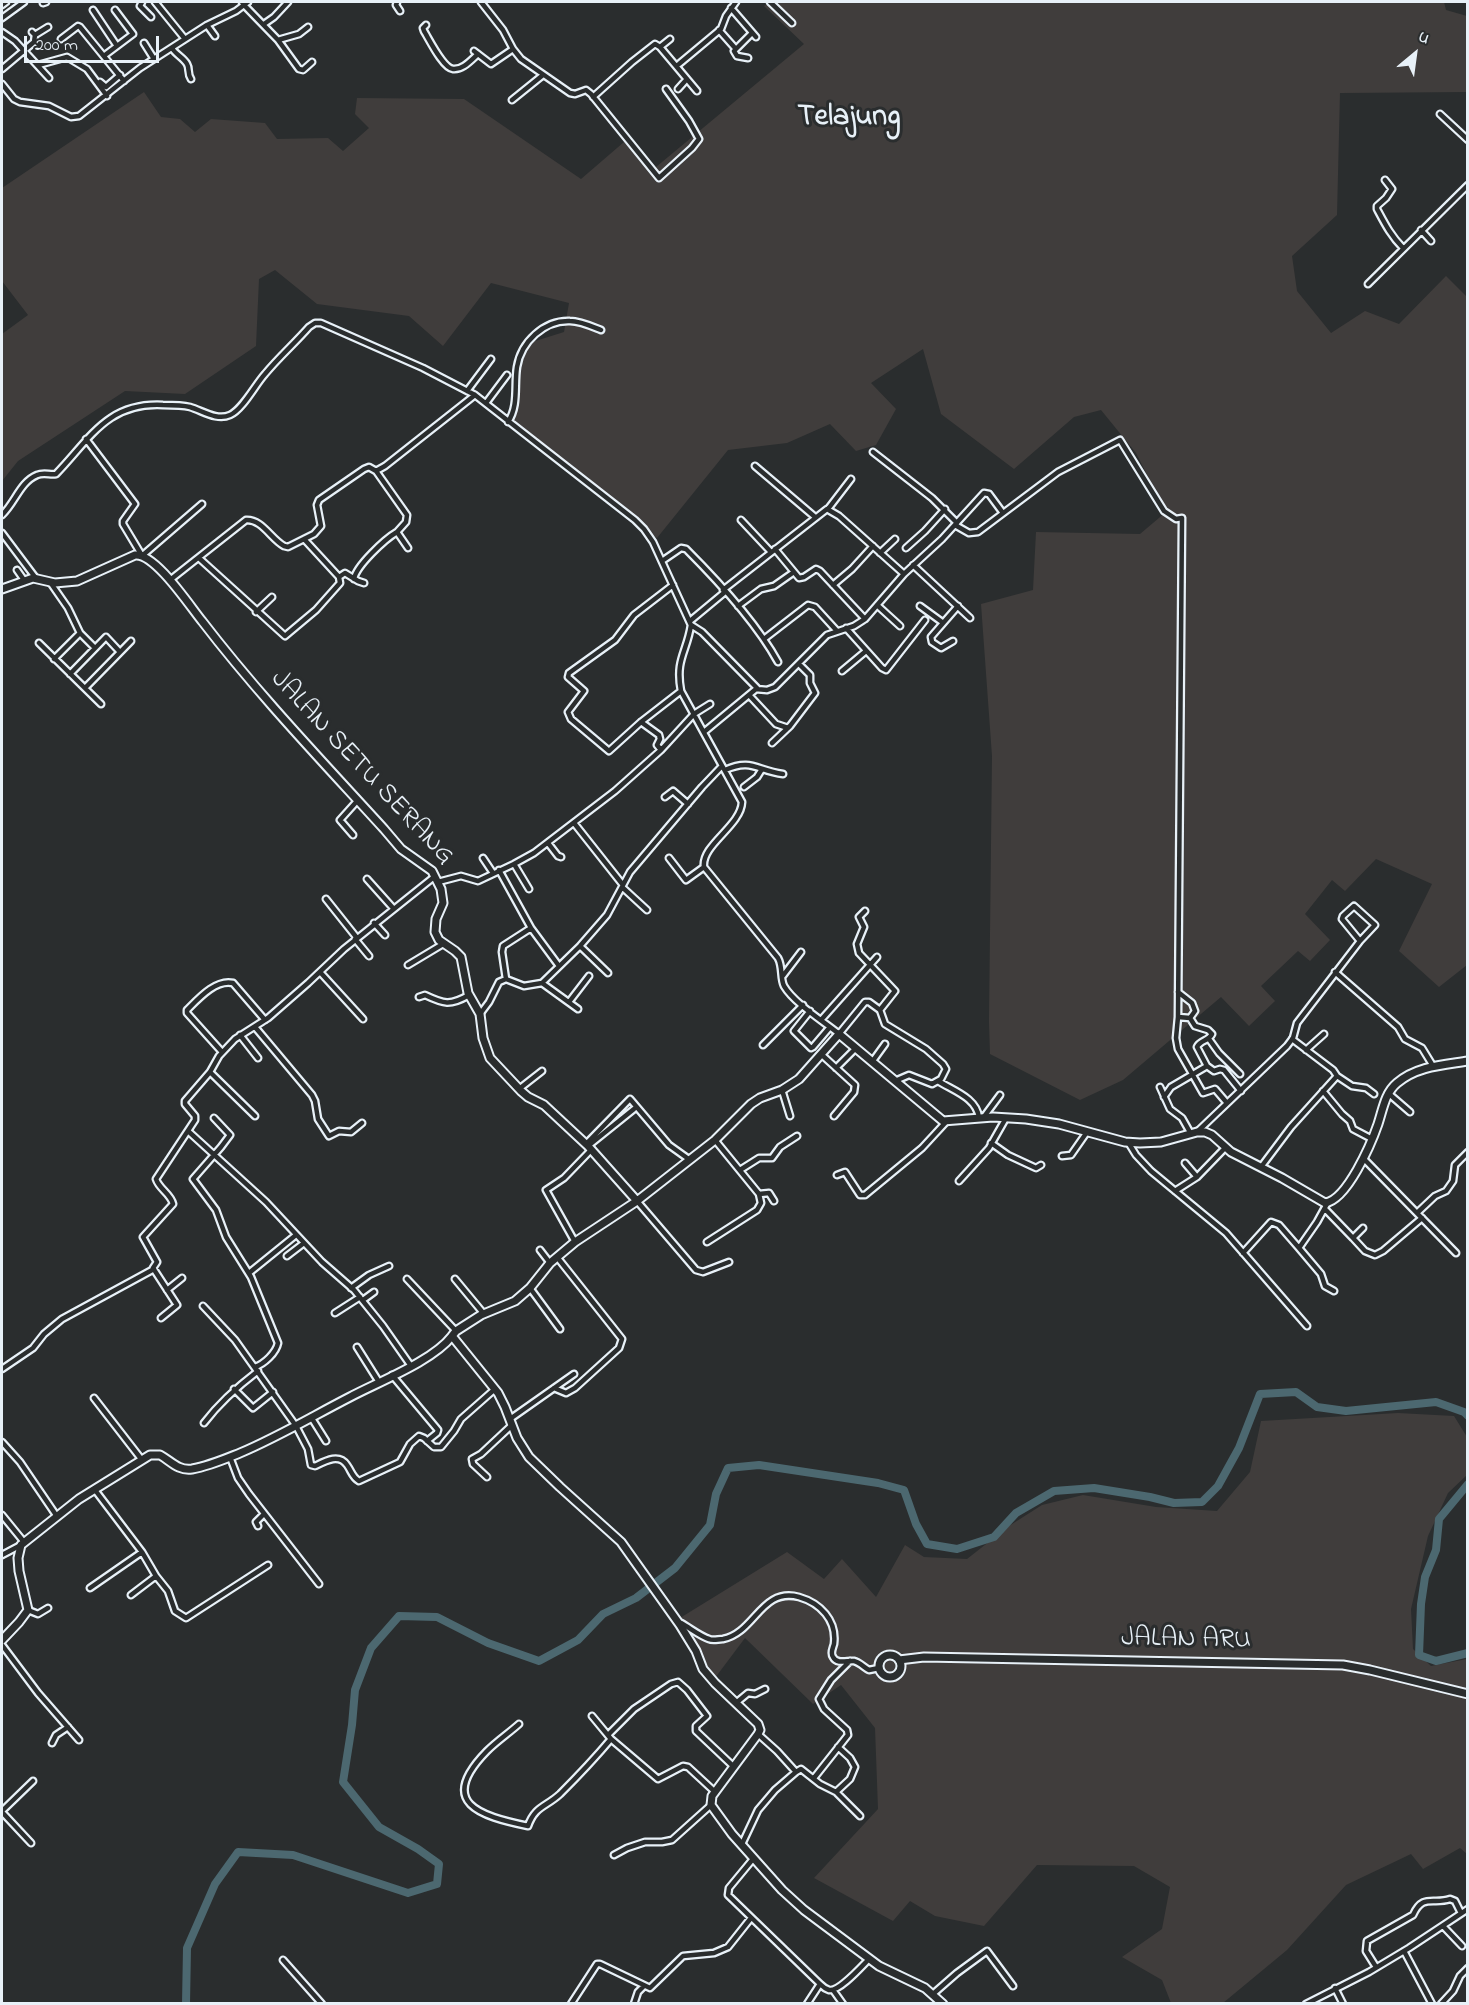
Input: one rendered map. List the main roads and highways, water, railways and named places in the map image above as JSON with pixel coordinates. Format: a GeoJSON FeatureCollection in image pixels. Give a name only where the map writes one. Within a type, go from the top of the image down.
{"type":"FeatureCollection","features":[{"type":"Feature","properties":{"kind":"waterway"},"geometry":{"type":"LineString","coordinates":[[186,2004],[187,1948],[215,1884],[238,1852],[293,1855],[408,1893],[437,1884],[439,1864],[379,1827],[343,1782],[355,1690],[371,1648],[399,1616],[437,1617],[488,1643],[539,1661],[578,1640],[603,1614],[636,1598],[675,1568],[710,1525],[716,1494],[728,1468],[759,1465],[878,1483],[904,1490],[916,1524],[927,1544],[957,1549],[994,1537],[1016,1513],[1054,1491],[1094,1488],[1174,1503],[1202,1502],[1218,1486],[1239,1448],[1260,1394],[1296,1392],[1317,1407],[1346,1411],[1436,1402],[1464,1412],[1468,1416]]}},
{"type":"Feature","properties":{"kind":"waterway"},"geometry":{"type":"LineString","coordinates":[[1468,1484],[1439,1519],[1436,1550],[1425,1577],[1421,1604],[1419,1655],[1436,1661],[1468,1653]]}},
{"type":"Feature","properties":{"kind":"district","name":"Telajung"},"geometry":{"type":"Point","coordinates":[849,119]}}]}
